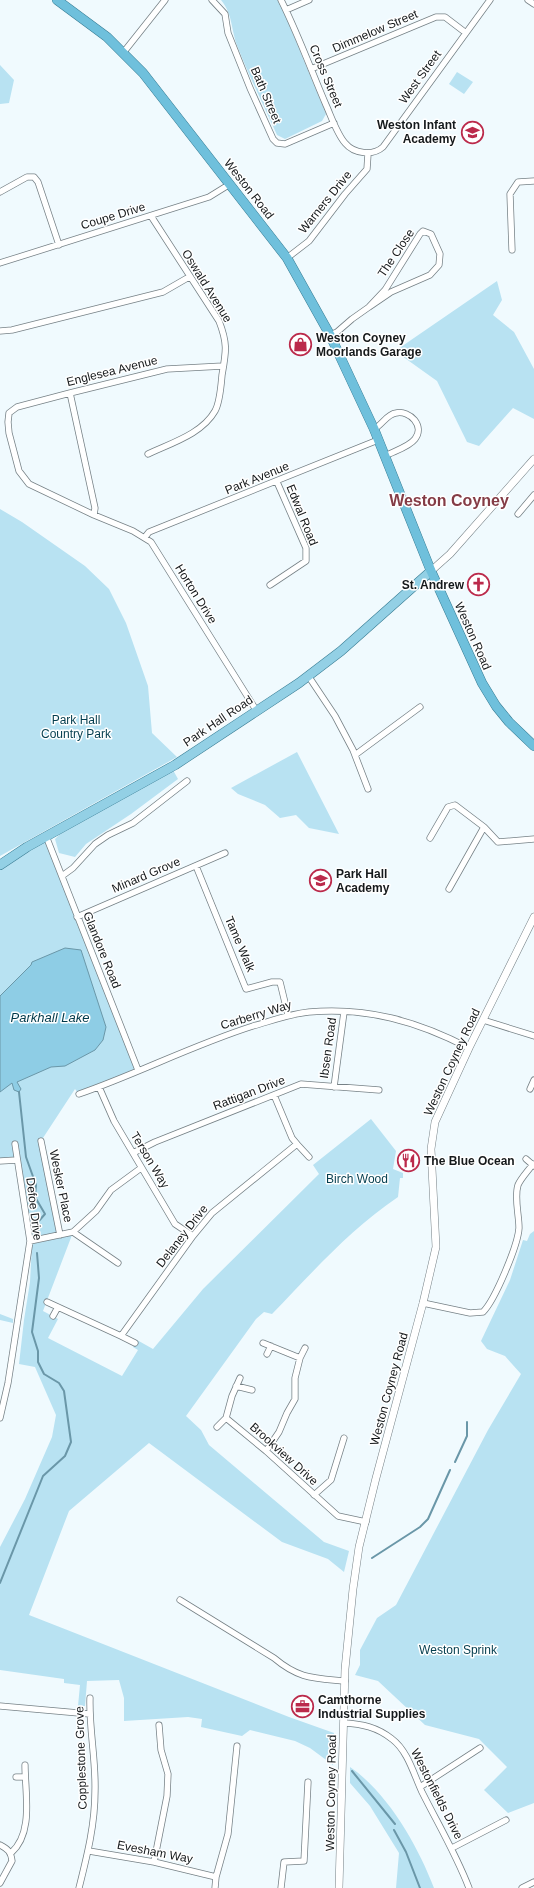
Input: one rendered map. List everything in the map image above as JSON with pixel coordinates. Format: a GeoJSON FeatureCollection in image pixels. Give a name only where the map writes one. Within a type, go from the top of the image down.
{"type":"FeatureCollection","features":[{"type":"Feature","properties":{"kind":"highway","name":"Weston Road"},"geometry":{"type":"LineString","coordinates":[[57,0],[107,37],[143,73],[287,258],[330,335],[374,429],[432,571],[482,683],[499,709],[534,746]]}},
{"type":"Feature","properties":{"kind":"main road","name":"Park Hall Road"},"geometry":{"type":"LineString","coordinates":[[0,865],[46,836],[175,765],[308,677],[358,636],[432,571]]}},
{"type":"Feature","properties":{"kind":"street"},"geometry":{"type":"LineString","coordinates":[[123,53],[165,0]]}},
{"type":"Feature","properties":{"kind":"street","name":"Bath Street"},"geometry":{"type":"LineString","coordinates":[[212,0],[225,14],[228,33],[250,88],[273,138],[277,143],[285,144],[334,122]]}},
{"type":"Feature","properties":{"kind":"street","name":"Cross Street"},"geometry":{"type":"LineString","coordinates":[[281,0],[345,144],[368,154]]}},
{"type":"Feature","properties":{"kind":"street"},"geometry":{"type":"LineString","coordinates":[[286,10],[309,0]]}},
{"type":"Feature","properties":{"kind":"street","name":"West Street"},"geometry":{"type":"LineString","coordinates":[[368,154],[379,151],[383,147],[490,0]]}},
{"type":"Feature","properties":{"kind":"street"},"geometry":{"type":"LineString","coordinates":[[528,0],[534,4]]}},
{"type":"Feature","properties":{"kind":"street","name":"Dimmelow Street"},"geometry":{"type":"LineString","coordinates":[[311,69],[436,17],[445,17],[466,33]]}},
{"type":"Feature","properties":{"kind":"street","name":"Warners Drive"},"geometry":{"type":"LineString","coordinates":[[287,258],[309,241],[345,194],[367,169],[368,154]]}},
{"type":"Feature","properties":{"kind":"street"},"geometry":{"type":"LineString","coordinates":[[0,192],[27,177],[34,177],[38,182],[59,245]]}},
{"type":"Feature","properties":{"kind":"street"},"geometry":{"type":"LineString","coordinates":[[512,250],[510,194],[518,182],[534,180]]}},
{"type":"Feature","properties":{"kind":"street","name":"Coupe Drive"},"geometry":{"type":"LineString","coordinates":[[0,263],[209,197],[230,184]]}},
{"type":"Feature","properties":{"kind":"street","name":"Oswald Avenue"},"geometry":{"type":"LineString","coordinates":[[148,454],[192,433],[216,410],[226,349],[225,337],[219,321],[151,216]]}},
{"type":"Feature","properties":{"kind":"street","name":"The Close"},"geometry":{"type":"LineString","coordinates":[[330,335],[337,332],[352,319],[391,292],[430,275],[439,265],[440,254],[431,234],[423,231],[420,234],[385,290],[369,307]]}},
{"type":"Feature","properties":{"kind":"street"},"geometry":{"type":"LineString","coordinates":[[0,331],[12,330],[163,292],[190,277]]}},
{"type":"Feature","properties":{"kind":"street","name":"Englesea Avenue"},"geometry":{"type":"LineString","coordinates":[[9,413],[17,407],[70,392],[167,369],[223,366]]}},
{"type":"Feature","properties":{"kind":"street"},"geometry":{"type":"LineString","coordinates":[[70,392],[95,508],[94,515]]}},
{"type":"Feature","properties":{"kind":"street","name":"Horton Drive"},"geometry":{"type":"LineString","coordinates":[[9,413],[9,433],[22,477],[29,484],[145,537],[151,542],[256,710]]}},
{"type":"Feature","properties":{"kind":"street"},"geometry":{"type":"LineString","coordinates":[[374,429],[396,413],[410,416],[418,425],[419,431],[413,441],[385,456]]}},
{"type":"Feature","properties":{"kind":"street","name":"Park Avenue"},"geometry":{"type":"LineString","coordinates":[[145,537],[149,532],[277,482],[378,440]]}},
{"type":"Feature","properties":{"kind":"street"},"geometry":{"type":"LineString","coordinates":[[432,571],[450,554],[513,485],[534,459]]}},
{"type":"Feature","properties":{"kind":"street","name":"Edwal Road"},"geometry":{"type":"LineString","coordinates":[[270,585],[306,561],[306,548],[277,482]]}},
{"type":"Feature","properties":{"kind":"street"},"geometry":{"type":"LineString","coordinates":[[518,514],[534,495]]}},
{"type":"Feature","properties":{"kind":"street"},"geometry":{"type":"LineString","coordinates":[[308,677],[335,716],[355,755],[368,789]]}},
{"type":"Feature","properties":{"kind":"street"},"geometry":{"type":"LineString","coordinates":[[355,755],[420,707]]}},
{"type":"Feature","properties":{"kind":"street"},"geometry":{"type":"LineString","coordinates":[[62,876],[73,868],[94,844],[108,835],[133,823],[187,781]]}},
{"type":"Feature","properties":{"kind":"street"},"geometry":{"type":"LineString","coordinates":[[430,838],[448,807],[455,805],[484,827],[498,842],[534,840]]}},
{"type":"Feature","properties":{"kind":"street"},"geometry":{"type":"LineString","coordinates":[[449,889],[484,827]]}},
{"type":"Feature","properties":{"kind":"street","name":"Glandore Road"},"geometry":{"type":"LineString","coordinates":[[46,836],[138,1070]]}},
{"type":"Feature","properties":{"kind":"street","name":"Minard Grove"},"geometry":{"type":"LineString","coordinates":[[77,918],[225,853]]}},
{"type":"Feature","properties":{"kind":"street","name":"Tame Walk"},"geometry":{"type":"LineString","coordinates":[[196,866],[246,989],[272,982],[280,982],[288,1015]]}},
{"type":"Feature","properties":{"kind":"street","name":"Weston Coyney Road"},"geometry":{"type":"LineString","coordinates":[[340,1888],[345,1681],[352,1588],[359,1547],[423,1303],[436,1247],[431,1149],[435,1122],[468,1048],[534,917]]}},
{"type":"Feature","properties":{"kind":"street","name":"Carberry Way"},"geometry":{"type":"LineString","coordinates":[[79,1094],[234,1032],[288,1015],[308,1012],[344,1012],[394,1018],[420,1025],[468,1048]]}},
{"type":"Feature","properties":{"kind":"street","name":"Ibsen Road"},"geometry":{"type":"LineString","coordinates":[[334,1087],[344,1012]]}},
{"type":"Feature","properties":{"kind":"street"},"geometry":{"type":"LineString","coordinates":[[483,1020],[534,1036]]}},
{"type":"Feature","properties":{"kind":"street"},"geometry":{"type":"LineString","coordinates":[[530,1089],[534,1080]]}},
{"type":"Feature","properties":{"kind":"street","name":"Rattigan Drive"},"geometry":{"type":"LineString","coordinates":[[133,1153],[155,1142],[301,1084],[379,1090]]}},
{"type":"Feature","properties":{"kind":"street","name":"Terson Way"},"geometry":{"type":"LineString","coordinates":[[99,1087],[114,1121],[175,1224],[193,1236]]}},
{"type":"Feature","properties":{"kind":"street"},"geometry":{"type":"LineString","coordinates":[[274,1095],[292,1138],[309,1156]]}},
{"type":"Feature","properties":{"kind":"street","name":"Wesker Place"},"geometry":{"type":"LineString","coordinates":[[41,1141],[60,1235]]}},
{"type":"Feature","properties":{"kind":"street","name":"Defoe Drive"},"geometry":{"type":"LineString","coordinates":[[0,1418],[8,1383],[30,1241],[15,1144]]}},
{"type":"Feature","properties":{"kind":"street","name":"Delaney Drive"},"geometry":{"type":"LineString","coordinates":[[121,1336],[193,1236],[212,1213],[297,1144]]}},
{"type":"Feature","properties":{"kind":"street"},"geometry":{"type":"LineString","coordinates":[[423,1303],[470,1313],[483,1312],[490,1305],[513,1250],[519,1229],[516,1196],[519,1184],[533,1165],[526,1159]]}},
{"type":"Feature","properties":{"kind":"street"},"geometry":{"type":"LineString","coordinates":[[0,1161],[17,1160]]}},
{"type":"Feature","properties":{"kind":"street"},"geometry":{"type":"LineString","coordinates":[[30,1241],[73,1232],[96,1211],[111,1190],[141,1168]]}},
{"type":"Feature","properties":{"kind":"street"},"geometry":{"type":"LineString","coordinates":[[73,1232],[118,1263]]}},
{"type":"Feature","properties":{"kind":"street"},"geometry":{"type":"LineString","coordinates":[[46,1302],[135,1343]]}},
{"type":"Feature","properties":{"kind":"street"},"geometry":{"type":"LineString","coordinates":[[53,1316],[58,1307]]}},
{"type":"Feature","properties":{"kind":"street"},"geometry":{"type":"LineString","coordinates":[[263,1343],[300,1358]]}},
{"type":"Feature","properties":{"kind":"street"},"geometry":{"type":"LineString","coordinates":[[267,1354],[271,1346]]}},
{"type":"Feature","properties":{"kind":"street"},"geometry":{"type":"LineString","coordinates":[[266,1451],[279,1432],[295,1399],[295,1378],[300,1358],[305,1348]]}},
{"type":"Feature","properties":{"kind":"street"},"geometry":{"type":"LineString","coordinates":[[217,1427],[226,1418],[240,1378]]}},
{"type":"Feature","properties":{"kind":"street"},"geometry":{"type":"LineString","coordinates":[[236,1386],[252,1390]]}},
{"type":"Feature","properties":{"kind":"street","name":"Brookview Drive"},"geometry":{"type":"LineString","coordinates":[[226,1418],[266,1451],[338,1516],[366,1522]]}},
{"type":"Feature","properties":{"kind":"street"},"geometry":{"type":"LineString","coordinates":[[314,1495],[331,1480],[344,1438]]}},
{"type":"Feature","properties":{"kind":"street"},"geometry":{"type":"LineString","coordinates":[[180,1600],[274,1658],[293,1672],[308,1677],[345,1681]]}},
{"type":"Feature","properties":{"kind":"street","name":"Copplestone Grove"},"geometry":{"type":"LineString","coordinates":[[79,1888],[94,1822],[96,1790],[90,1698]]}},
{"type":"Feature","properties":{"kind":"street"},"geometry":{"type":"LineString","coordinates":[[0,1708],[90,1714]]}},
{"type":"Feature","properties":{"kind":"street","name":"Westonfields Drive"},"geometry":{"type":"LineString","coordinates":[[344,1723],[365,1724],[380,1730],[393,1740],[404,1753],[452,1848],[469,1888]]}},
{"type":"Feature","properties":{"kind":"street"},"geometry":{"type":"LineString","coordinates":[[154,1862],[167,1796],[168,1774],[161,1750],[159,1725]]}},
{"type":"Feature","properties":{"kind":"street"},"geometry":{"type":"LineString","coordinates":[[215,1888],[216,1877],[228,1834],[237,1746]]}},
{"type":"Feature","properties":{"kind":"street"},"geometry":{"type":"LineString","coordinates":[[420,1787],[480,1748]]}},
{"type":"Feature","properties":{"kind":"street"},"geometry":{"type":"LineString","coordinates":[[11,1853],[21,1843],[27,1805],[25,1765]]}},
{"type":"Feature","properties":{"kind":"street"},"geometry":{"type":"LineString","coordinates":[[16,1777],[25,1777]]}},
{"type":"Feature","properties":{"kind":"street"},"geometry":{"type":"LineString","coordinates":[[281,1888],[284,1862],[304,1861],[308,1782]]}},
{"type":"Feature","properties":{"kind":"street"},"geometry":{"type":"LineString","coordinates":[[452,1848],[506,1820]]}},
{"type":"Feature","properties":{"kind":"street"},"geometry":{"type":"LineString","coordinates":[[0,1845],[7,1848],[11,1853],[12,1861],[0,1883]]}},
{"type":"Feature","properties":{"kind":"street","name":"Evesham Way"},"geometry":{"type":"LineString","coordinates":[[88,1851],[154,1862],[216,1877]]}},
{"type":"Feature","properties":{"kind":"street"},"geometry":{"type":"LineString","coordinates":[[522,1888],[534,1882]]}},
{"type":"Feature","properties":{"kind":"green space"},"geometry":{"type":"Polygon","coordinates":[[[221,0],[279,0],[326,114],[322,121],[285,139],[277,135],[252,81],[236,42],[228,11],[221,0]]]}},
{"type":"Feature","properties":{"kind":"green space"},"geometry":{"type":"Polygon","coordinates":[[[0,65],[14,80],[9,103],[0,104],[0,65]]]}},
{"type":"Feature","properties":{"kind":"green space"},"geometry":{"type":"Polygon","coordinates":[[[457,72],[473,82],[464,94],[449,84],[457,72]]]}},
{"type":"Feature","properties":{"kind":"green space"},"geometry":{"type":"Polygon","coordinates":[[[497,281],[502,300],[493,315],[514,332],[534,369],[534,419],[513,408],[479,446],[467,442],[437,381],[395,351],[497,281]]]}},
{"type":"Feature","properties":{"kind":"green space","name":"Park Hall Country Park"},"geometry":{"type":"Polygon","coordinates":[[[0,509],[22,522],[85,566],[109,589],[126,623],[148,686],[152,733],[177,757],[0,856],[0,509]]]}},
{"type":"Feature","properties":{"kind":"green space"},"geometry":{"type":"Polygon","coordinates":[[[297,752],[339,834],[309,828],[296,815],[280,818],[265,805],[238,794],[231,788],[297,752]]]}},
{"type":"Feature","properties":{"kind":"green space"},"geometry":{"type":"Polygon","coordinates":[[[173,770],[178,779],[131,814],[86,844],[75,857],[59,853],[55,839],[60,834],[173,770]]]}},
{"type":"Feature","properties":{"kind":"green space"},"geometry":{"type":"Polygon","coordinates":[[[46,836],[138,1070],[78,1093],[75,1089],[41,1141],[60,1235],[30,1241],[17,1160],[0,1161],[0,866],[46,836]]]}},
{"type":"Feature","properties":{"kind":"green space","name":"Birch Wood"},"geometry":{"type":"Polygon","coordinates":[[[371,1119],[396,1151],[393,1169],[403,1173],[403,1178],[400,1178],[398,1197],[347,1237],[272,1314],[264,1312],[256,1319],[186,1416],[201,1430],[209,1445],[324,1542],[349,1551],[344,1572],[328,1559],[282,1542],[149,1443],[69,1511],[29,1615],[289,1717],[334,1733],[333,1765],[310,1748],[295,1741],[250,1730],[242,1736],[201,1727],[202,1719],[188,1717],[124,1721],[124,1698],[119,1680],[87,1681],[85,1706],[78,1706],[80,1685],[64,1683],[64,1679],[0,1670],[0,1547],[25,1499],[52,1437],[56,1415],[35,1367],[19,1364],[30,1282],[32,1244],[72,1235],[43,1311],[58,1319],[48,1338],[122,1376],[138,1350],[133,1347],[137,1340],[153,1349],[203,1289],[319,1174],[313,1165],[371,1119]]]}},
{"type":"Feature","properties":{"kind":"green space","name":"Weston Sprink"},"geometry":{"type":"Polygon","coordinates":[[[534,1231],[534,1803],[508,1813],[484,1790],[507,1767],[479,1739],[425,1725],[378,1681],[355,1675],[360,1665],[360,1650],[377,1618],[396,1605],[488,1430],[521,1374],[505,1356],[487,1349],[481,1341],[510,1280],[523,1240],[527,1241],[530,1234],[534,1231]]]}},
{"type":"Feature","properties":{"kind":"green space"},"geometry":{"type":"Polygon","coordinates":[[[0,1314],[13,1319],[13,1323],[0,1320],[0,1314]]]}},
{"type":"Feature","properties":{"kind":"green space"},"geometry":{"type":"Polygon","coordinates":[[[350,1767],[377,1791],[389,1806],[410,1838],[434,1888],[396,1888],[399,1853],[370,1806],[350,1783],[350,1767]]]}},
{"type":"Feature","properties":{"kind":"water","name":"Parkhall Lake"},"geometry":{"type":"Polygon","coordinates":[[[65,948],[81,950],[106,1027],[103,1040],[95,1050],[65,1066],[51,1067],[17,1082],[21,1089],[19,1092],[14,1090],[12,1083],[0,1092],[0,996],[31,965],[32,962],[65,948]]]}},
{"type":"Feature","properties":{"kind":"waterway"},"geometry":{"type":"LineString","coordinates":[[19,1092],[26,1157],[36,1185],[35,1197],[45,1214],[38,1222],[38,1233]]}},
{"type":"Feature","properties":{"kind":"waterway"},"geometry":{"type":"LineString","coordinates":[[0,1583],[43,1476],[65,1456],[71,1442],[64,1391],[59,1383],[44,1374],[38,1362],[38,1351],[32,1332],[39,1278],[37,1253]]}},
{"type":"Feature","properties":{"kind":"waterway"},"geometry":{"type":"LineString","coordinates":[[455,1462],[467,1436],[467,1422]]}},
{"type":"Feature","properties":{"kind":"waterway"},"geometry":{"type":"LineString","coordinates":[[372,1558],[420,1527],[428,1519],[450,1470]]}},
{"type":"Feature","properties":{"kind":"waterway"},"geometry":{"type":"LineString","coordinates":[[352,1771],[395,1824]]}},
{"type":"Feature","properties":{"kind":"waterway"},"geometry":{"type":"LineString","coordinates":[[394,1830],[406,1852],[420,1888]]}},
{"type":"Feature","properties":{"kind":"place","name":"Weston Infant Academy"},"geometry":{"type":"Point","coordinates":[472,132]}},
{"type":"Feature","properties":{"kind":"place","name":"Weston Coyney Moorlands Garage"},"geometry":{"type":"Point","coordinates":[301,345]}},
{"type":"Feature","properties":{"kind":"place","name":"St. Andrew"},"geometry":{"type":"Point","coordinates":[479,585]}},
{"type":"Feature","properties":{"kind":"place","name":"Park Hall Academy"},"geometry":{"type":"Point","coordinates":[320,881]}},
{"type":"Feature","properties":{"kind":"place","name":"The Blue Ocean"},"geometry":{"type":"Point","coordinates":[408,1161]}},
{"type":"Feature","properties":{"kind":"place","name":"Camthorne Industrial Supplies"},"geometry":{"type":"Point","coordinates":[302,1707]}},
{"type":"Feature","properties":{"kind":"district","name":"Weston Coyney"},"geometry":{"type":"Point","coordinates":[449,500]}}]}
